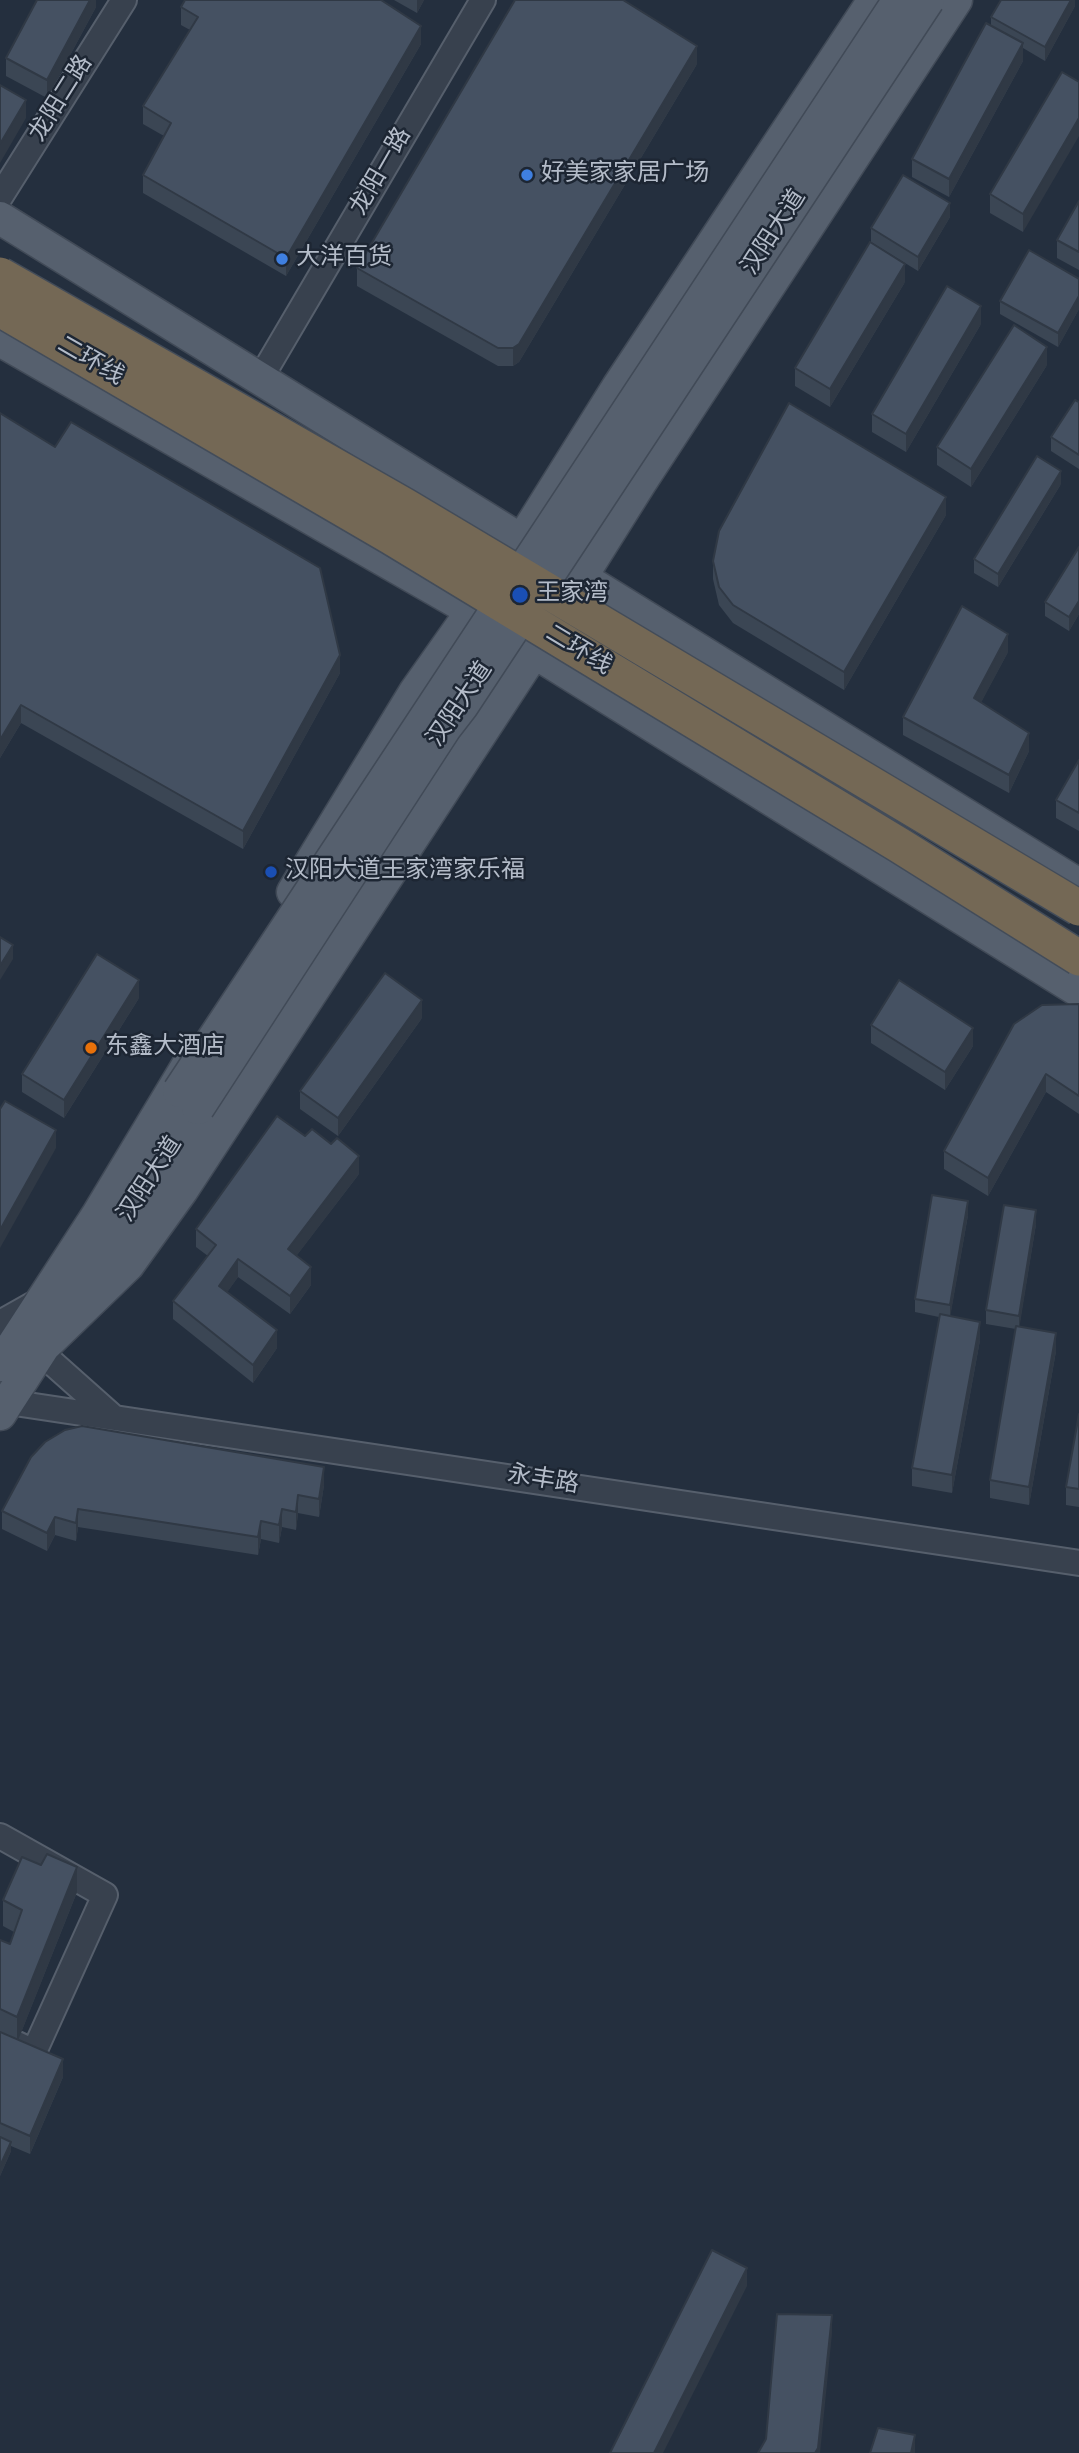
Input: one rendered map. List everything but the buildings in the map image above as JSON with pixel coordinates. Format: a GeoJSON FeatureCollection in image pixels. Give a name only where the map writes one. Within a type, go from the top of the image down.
{"type":"FeatureCollection","features":[{"type":"Feature","properties":{"kind":"highway","name":"二环线"},"geometry":{"type":"LineString","coordinates":[[0,275],[405,506],[1079,908]]}},
{"type":"Feature","properties":{"kind":"highway","name":"二环线"},"geometry":{"type":"LineString","coordinates":[[0,309],[391,537],[899,845],[1079,958]]}},
{"type":"Feature","properties":{"kind":"main road","name":"汉阳大道"},"geometry":{"type":"LineString","coordinates":[[0,1365],[97,1216],[415,692],[521,542],[618,387],[874,0]]}},
{"type":"Feature","properties":{"kind":"main road","name":"汉阳大道"},"geometry":{"type":"LineString","coordinates":[[4,1408],[188,1100],[899,0]]}},
{"type":"Feature","properties":{"kind":"main road","name":"汉阳大道"},"geometry":{"type":"LineString","coordinates":[[97,1216],[188,1100],[462,706],[928,0]]}},
{"type":"Feature","properties":{"kind":"main road"},"geometry":{"type":"LineString","coordinates":[[39,1351],[128,1265],[182,1190],[956,0]]}},
{"type":"Feature","properties":{"kind":"main road"},"geometry":{"type":"LineString","coordinates":[[0,218],[1079,885]]}},
{"type":"Feature","properties":{"kind":"main road"},"geometry":{"type":"LineString","coordinates":[[0,340],[473,611],[534,652],[1079,991]]}},
{"type":"Feature","properties":{"kind":"street","name":"龙阳二路"},"geometry":{"type":"LineString","coordinates":[[0,197],[124,0]]}},
{"type":"Feature","properties":{"kind":"street","name":"龙阳一路"},"geometry":{"type":"LineString","coordinates":[[260,379],[483,0]]}},
{"type":"Feature","properties":{"kind":"street"},"geometry":{"type":"LineString","coordinates":[[0,1323],[41,1300]]}},
{"type":"Feature","properties":{"kind":"street"},"geometry":{"type":"LineString","coordinates":[[39,1351],[112,1416]]}},
{"type":"Feature","properties":{"kind":"street","name":"永丰路"},"geometry":{"type":"LineString","coordinates":[[4,1408],[112,1416],[1079,1563]]}},
{"type":"Feature","properties":{"kind":"street"},"geometry":{"type":"LineString","coordinates":[[0,1836],[106,1895],[34,2052],[0,2036]]}},
{"type":"Feature","properties":{"kind":"place","name":"好美家家居广场"},"geometry":{"type":"Point","coordinates":[527,175]}},
{"type":"Feature","properties":{"kind":"place","name":"大洋百货"},"geometry":{"type":"Point","coordinates":[282,259]}},
{"type":"Feature","properties":{"kind":"place","name":"王家湾"},"geometry":{"type":"Point","coordinates":[520,595]}},
{"type":"Feature","properties":{"kind":"place","name":"汉阳大道王家湾家乐福"},"geometry":{"type":"Point","coordinates":[271,872]}},
{"type":"Feature","properties":{"kind":"place","name":"东鑫大酒店"},"geometry":{"type":"Point","coordinates":[91,1048]}}]}
